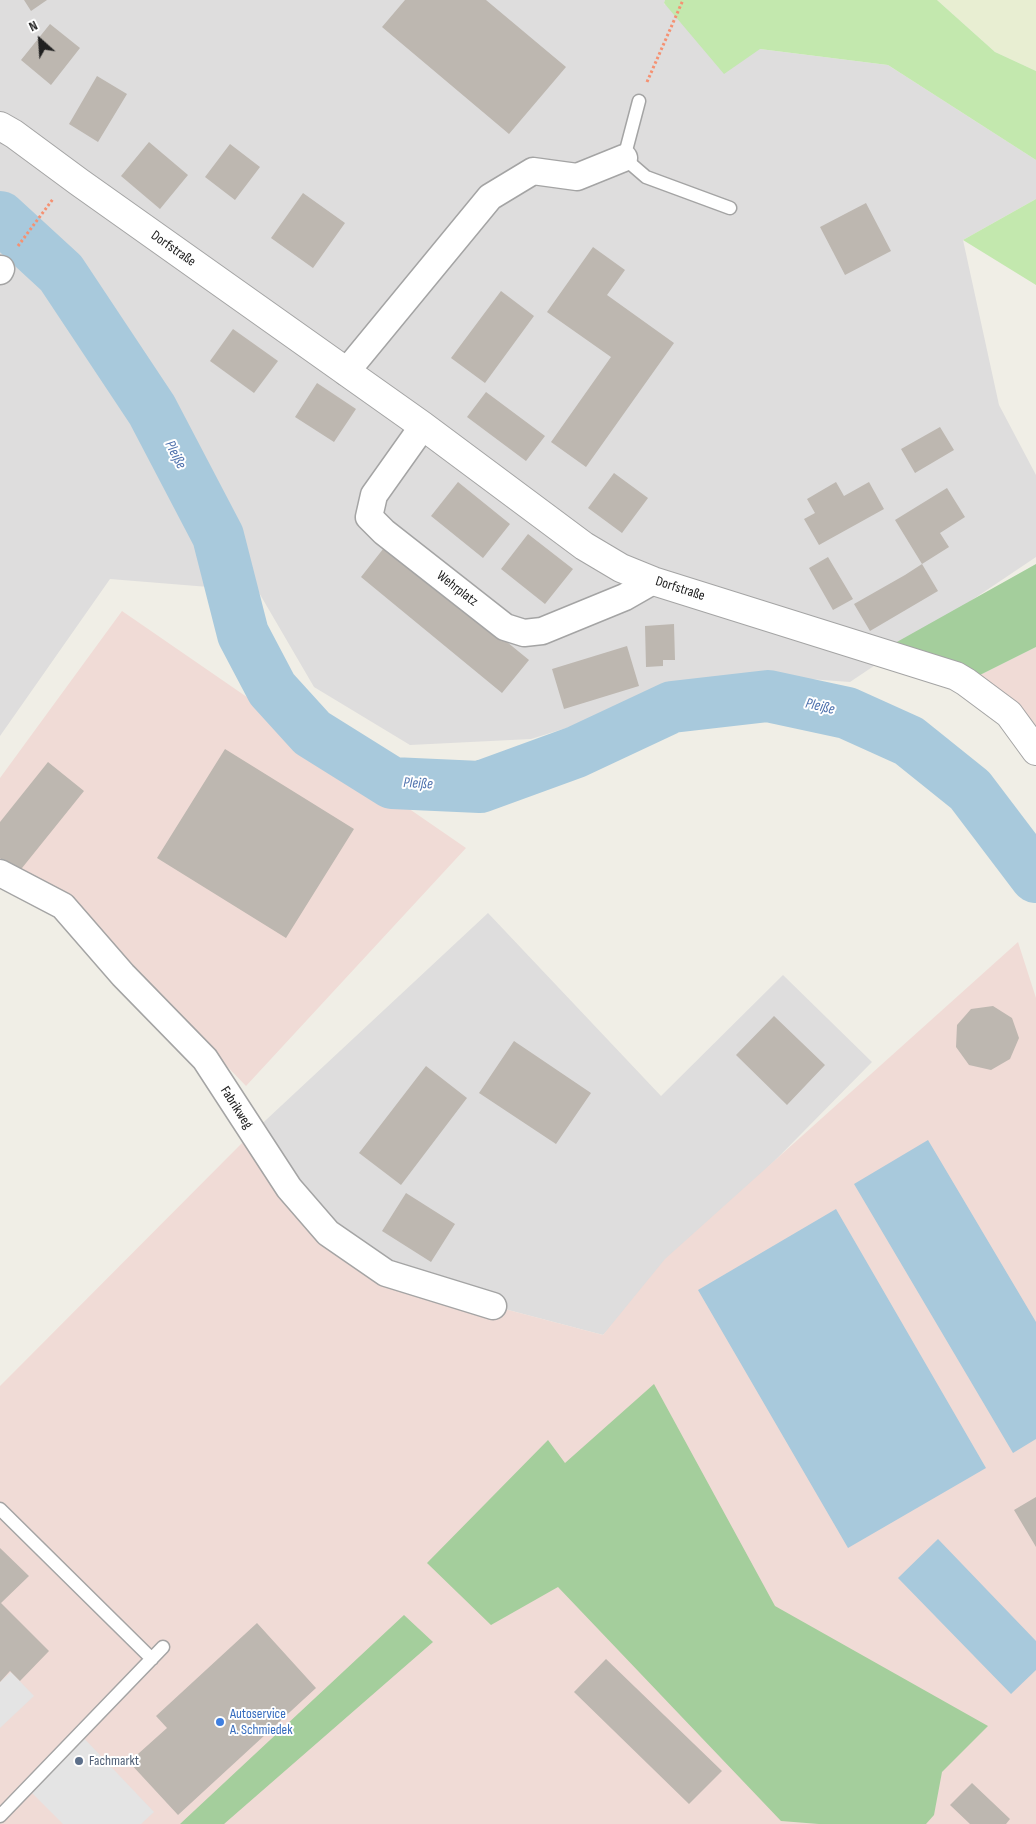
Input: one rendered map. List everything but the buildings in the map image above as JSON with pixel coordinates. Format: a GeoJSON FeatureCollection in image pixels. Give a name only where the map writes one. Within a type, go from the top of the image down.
{"type":"FeatureCollection","features":[{"type":"Feature","properties":{"kind":"street","name":"Dorfstraße"},"geometry":{"type":"LineString","coordinates":[[0,126],[14,134],[423,426],[584,546],[621,568],[653,581],[956,676],[1009,714],[1036,751]]}},
{"type":"Feature","properties":{"kind":"street"},"geometry":{"type":"LineString","coordinates":[[346,372],[490,197],[533,171],[578,177],[624,158]]}},
{"type":"Feature","properties":{"kind":"street","name":"Wehrplatz"},"geometry":{"type":"LineString","coordinates":[[423,426],[374,495],[369,516],[384,532],[505,627],[524,633],[542,631],[625,597],[653,581]]}},
{"type":"Feature","properties":{"kind":"street","name":"Fabrikweg"},"geometry":{"type":"LineString","coordinates":[[0,873],[63,906],[123,975],[205,1059],[290,1188],[328,1233],[386,1273],[493,1306]]}},
{"type":"Feature","properties":{"kind":"lane"},"geometry":{"type":"LineString","coordinates":[[639,101],[624,158],[646,177],[730,208]]}},
{"type":"Feature","properties":{"kind":"lane"},"geometry":{"type":"LineString","coordinates":[[0,1509],[152,1659]]}},
{"type":"Feature","properties":{"kind":"lane"},"geometry":{"type":"LineString","coordinates":[[0,1816],[163,1647]]}},
{"type":"Feature","properties":{"kind":"path"},"geometry":{"type":"LineString","coordinates":[[639,101],[683,0]]}},
{"type":"Feature","properties":{"kind":"path"},"geometry":{"type":"LineString","coordinates":[[1,270],[46,210]]}},
{"type":"Feature","properties":{"kind":"shaded area"},"geometry":{"type":"Polygon","coordinates":[[[0,0],[665,0],[664,4],[760,49],[888,65],[1036,160],[1036,199],[963,240],[999,405],[1036,475],[1036,557],[850,682],[740,674],[531,739],[410,745],[314,687],[258,591],[110,579],[0,736],[0,0]]]}},
{"type":"Feature","properties":{"kind":"shaded area"},"geometry":{"type":"Polygon","coordinates":[[[122,611],[466,848],[246,1086],[77,911],[0,859],[0,778],[122,611]]]}},
{"type":"Feature","properties":{"kind":"shaded area"},"geometry":{"type":"Polygon","coordinates":[[[1036,647],[1036,751],[966,682],[1036,647]]]}},
{"type":"Feature","properties":{"kind":"shaded area"},"geometry":{"type":"Polygon","coordinates":[[[488,913],[661,1096],[783,975],[872,1062],[603,1335],[493,1306],[328,1233],[252,1133],[488,913]]]}},
{"type":"Feature","properties":{"kind":"shaded area"},"geometry":{"type":"Polygon","coordinates":[[[1018,942],[1036,998],[1036,1824],[0,1824],[0,1386],[252,1133],[328,1233],[493,1306],[603,1335],[665,1259],[1018,942]]]}},
{"type":"Feature","properties":{"kind":"shaded area"},"geometry":{"type":"Polygon","coordinates":[[[11,1672],[34,1696],[0,1728],[0,1682],[11,1672]]]}},
{"type":"Feature","properties":{"kind":"shaded area","name":"Fachmarkt"},"geometry":{"type":"Polygon","coordinates":[[[80,1734],[154,1812],[141,1824],[63,1824],[27,1788],[80,1734]]]}},
{"type":"Feature","properties":{"kind":"green space"},"geometry":{"type":"Polygon","coordinates":[[[665,0],[937,0],[995,52],[1036,71],[1036,160],[888,65],[760,49],[724,74],[664,3],[665,0]]]}},
{"type":"Feature","properties":{"kind":"green space"},"geometry":{"type":"Polygon","coordinates":[[[937,0],[1036,0],[1036,71],[995,52],[937,0]]]}},
{"type":"Feature","properties":{"kind":"green space"},"geometry":{"type":"Polygon","coordinates":[[[1036,199],[1036,285],[963,240],[1036,199]]]}},
{"type":"Feature","properties":{"kind":"green space"},"geometry":{"type":"Polygon","coordinates":[[[1036,564],[1036,647],[966,682],[879,652],[1036,564]]]}},
{"type":"Feature","properties":{"kind":"green space"},"geometry":{"type":"Polygon","coordinates":[[[654,1384],[775,1606],[988,1726],[942,1772],[934,1815],[926,1824],[819,1824],[781,1821],[558,1587],[491,1625],[427,1563],[548,1440],[565,1463],[654,1384]]]}},
{"type":"Feature","properties":{"kind":"green space"},"geometry":{"type":"Polygon","coordinates":[[[404,1615],[433,1642],[224,1824],[180,1824],[404,1615]]]}},
{"type":"Feature","properties":{"kind":"water"},"geometry":{"type":"Polygon","coordinates":[[[928,1140],[1036,1322],[1036,1439],[1013,1453],[854,1184],[928,1140]]]}},
{"type":"Feature","properties":{"kind":"water"},"geometry":{"type":"Polygon","coordinates":[[[836,1209],[986,1468],[848,1548],[698,1290],[836,1209]]]}},
{"type":"Feature","properties":{"kind":"water"},"geometry":{"type":"Polygon","coordinates":[[[938,1539],[1036,1641],[1036,1670],[1011,1694],[898,1578],[938,1539]]]}},
{"type":"Feature","properties":{"kind":"waterway","name":"Pleiße"},"geometry":{"type":"LineString","coordinates":[[0,217],[61,273],[152,410],[218,536],[243,634],[272,689],[312,733],[392,783],[480,787],[576,752],[672,707],[768,696],[847,713],[909,741],[970,790],[1036,877]]}},
{"type":"Feature","properties":{"kind":"place","name":"Autoservice A. Schmiedek"},"geometry":{"type":"Point","coordinates":[220,1722]}},
{"type":"Feature","properties":{"kind":"place","name":"Fachmarkt"},"geometry":{"type":"Point","coordinates":[79,1761]}}]}
